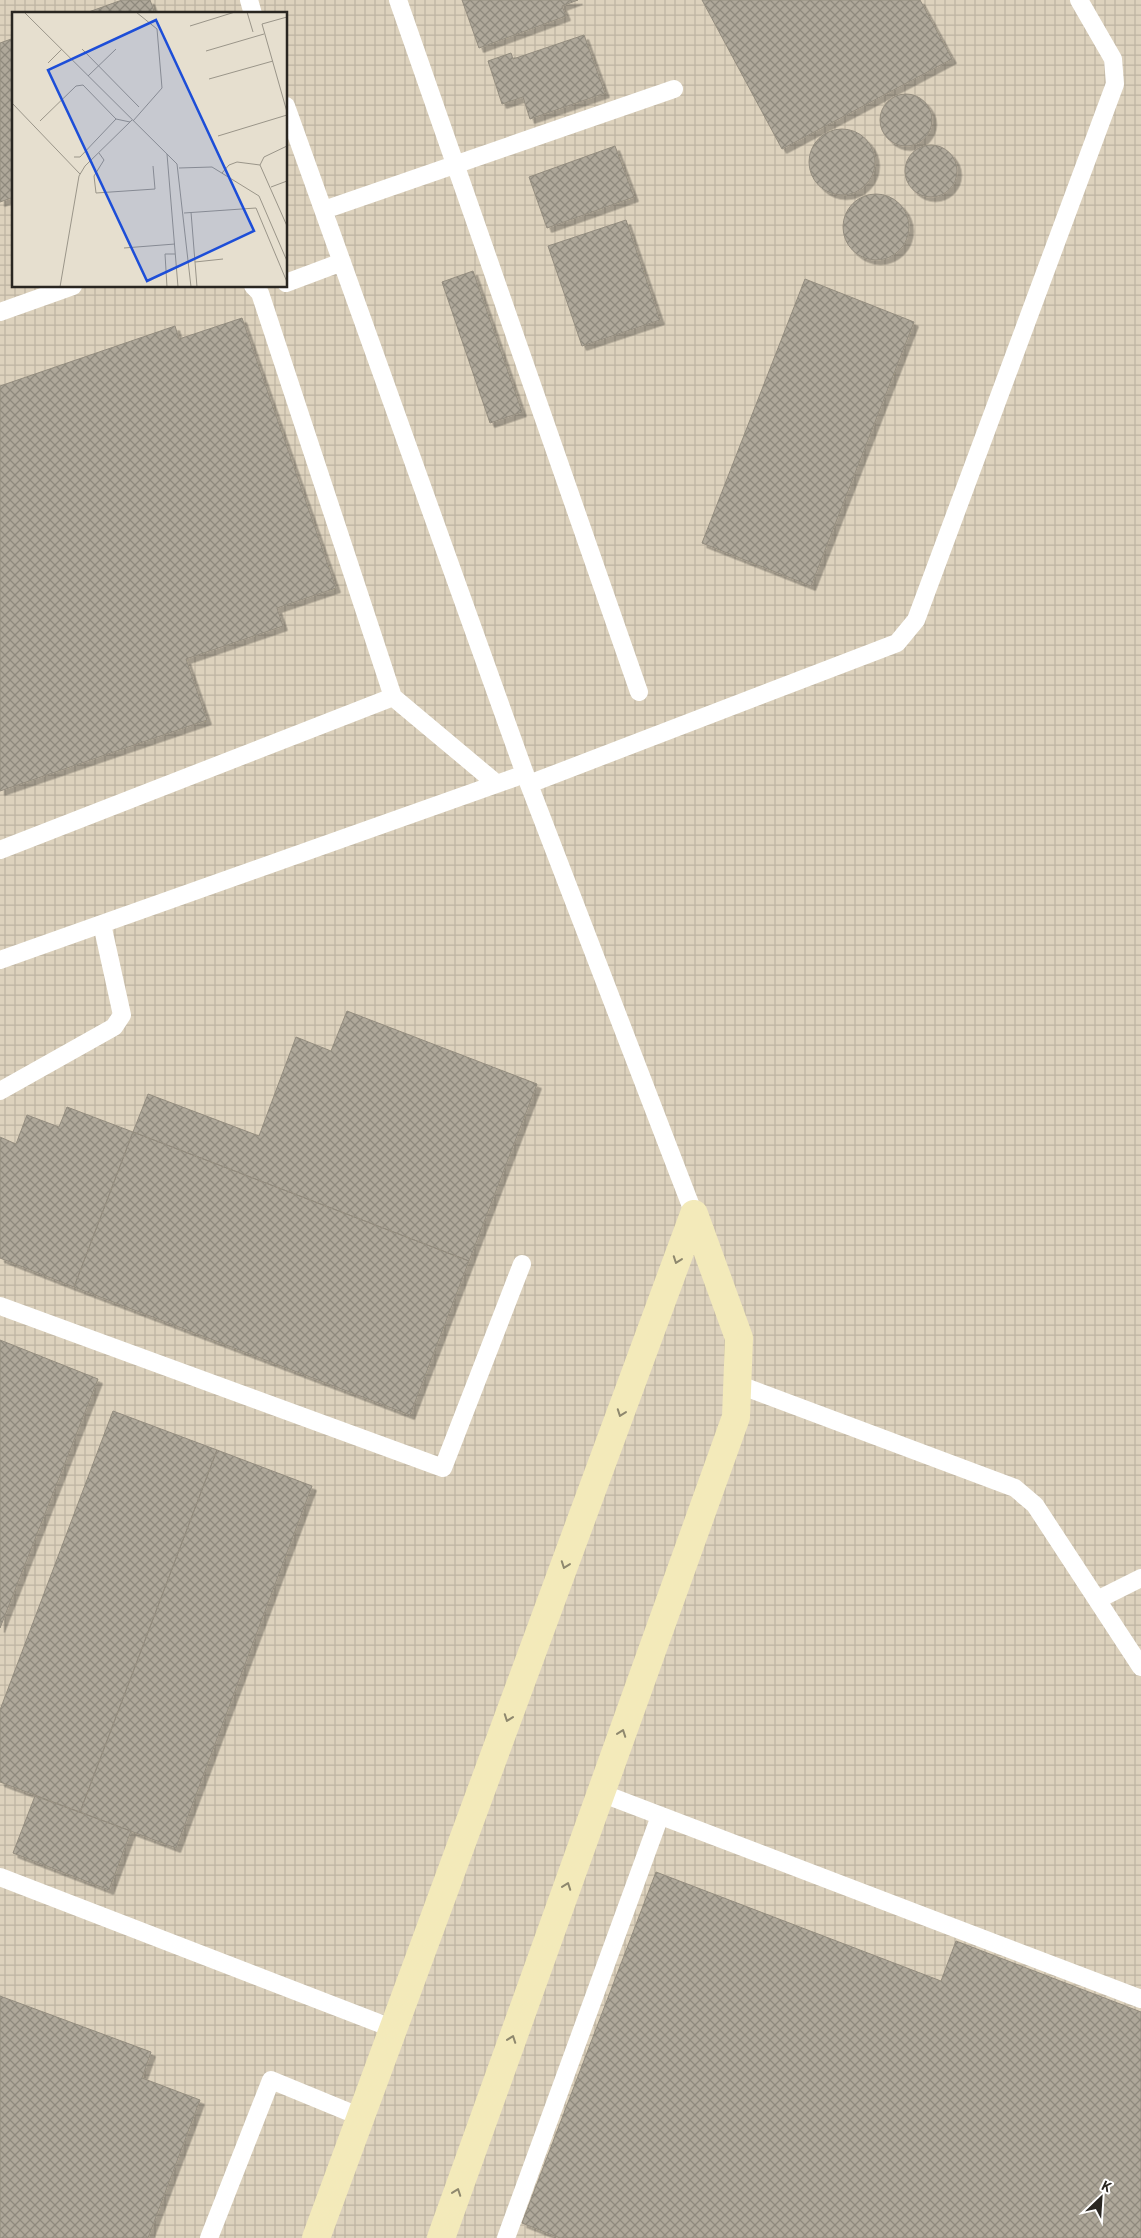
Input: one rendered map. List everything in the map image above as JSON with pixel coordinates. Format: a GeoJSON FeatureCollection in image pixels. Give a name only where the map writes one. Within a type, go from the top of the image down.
{"type":"FeatureCollection","features":[{"type":"Feature","properties":{"kind":"street"},"geometry":{"type":"LineString","coordinates":[[441,2238],[736,1417],[739,1338],[694,1214]]}},
{"type":"Feature","properties":{"kind":"street"},"geometry":{"type":"LineString","coordinates":[[316,2238],[694,1214]]}},
{"type":"Feature","properties":{"kind":"lane"},"geometry":{"type":"LineString","coordinates":[[248,0],[253,12]]}},
{"type":"Feature","properties":{"kind":"lane"},"geometry":{"type":"LineString","coordinates":[[398,0],[639,692]]}},
{"type":"Feature","properties":{"kind":"lane"},"geometry":{"type":"LineString","coordinates":[[0,960],[497,784],[527,779],[897,643],[916,620],[1116,84],[1113,59],[1079,0]]}},
{"type":"Feature","properties":{"kind":"lane"},"geometry":{"type":"LineString","coordinates":[[324,210],[674,89]]}},
{"type":"Feature","properties":{"kind":"lane"},"geometry":{"type":"LineString","coordinates":[[288,111],[527,779],[694,1214]]}},
{"type":"Feature","properties":{"kind":"lane"},"geometry":{"type":"LineString","coordinates":[[288,282],[342,262]]}},
{"type":"Feature","properties":{"kind":"lane"},"geometry":{"type":"LineString","coordinates":[[0,312],[67,288]]}},
{"type":"Feature","properties":{"kind":"lane"},"geometry":{"type":"LineString","coordinates":[[256,290],[393,697],[497,784]]}},
{"type":"Feature","properties":{"kind":"lane"},"geometry":{"type":"LineString","coordinates":[[0,850],[393,697]]}},
{"type":"Feature","properties":{"kind":"lane"},"geometry":{"type":"LineString","coordinates":[[0,1091],[114,1028],[122,1016],[102,924]]}},
{"type":"Feature","properties":{"kind":"lane"},"geometry":{"type":"LineString","coordinates":[[0,1306],[442,1468],[522,1264]]}},
{"type":"Feature","properties":{"kind":"lane"},"geometry":{"type":"LineString","coordinates":[[738,1384],[1014,1488],[1035,1505],[1141,1666]]}},
{"type":"Feature","properties":{"kind":"lane"},"geometry":{"type":"LineString","coordinates":[[1097,1600],[1141,1578]]}},
{"type":"Feature","properties":{"kind":"lane"},"geometry":{"type":"LineString","coordinates":[[601,1794],[1141,1999]]}},
{"type":"Feature","properties":{"kind":"lane"},"geometry":{"type":"LineString","coordinates":[[506,2238],[660,1816]]}},
{"type":"Feature","properties":{"kind":"lane"},"geometry":{"type":"LineString","coordinates":[[0,1877],[394,2029]]}},
{"type":"Feature","properties":{"kind":"lane"},"geometry":{"type":"LineString","coordinates":[[209,2238],[271,2080],[361,2116]]}},
{"type":"Feature","properties":{"kind":"shaded area"},"geometry":{"type":"Polygon","coordinates":[[[0,0],[1141,0],[1141,2238],[0,2238],[0,0]]]}},
{"type":"Feature","properties":{"kind":"building"},"geometry":{"type":"Polygon","coordinates":[[[122,0],[150,0],[154,12],[89,12],[122,0]]]}},
{"type":"Feature","properties":{"kind":"building"},"geometry":{"type":"Polygon","coordinates":[[[462,0],[578,0],[562,6],[566,16],[479,48],[462,0]]]}},
{"type":"Feature","properties":{"kind":"building"},"geometry":{"type":"Polygon","coordinates":[[[702,0],[920,0],[952,59],[782,149],[702,0]]]}},
{"type":"Feature","properties":{"kind":"building"},"geometry":{"type":"Polygon","coordinates":[[[584,35],[605,93],[530,119],[523,97],[502,104],[488,61],[511,53],[513,59],[584,35]]]}},
{"type":"Feature","properties":{"kind":"building"},"geometry":{"type":"Polygon","coordinates":[[[12,39],[12,198],[0,202],[0,43],[12,39]]]}},
{"type":"Feature","properties":{"kind":"building"},"geometry":{"type":"Polygon","coordinates":[[[901,94],[911,94],[920,98],[928,106],[932,120],[928,134],[920,142],[911,146],[901,146],[892,142],[884,134],[880,125],[880,115],[884,106],[892,98],[901,94]]]}},
{"type":"Feature","properties":{"kind":"building"},"geometry":{"type":"Polygon","coordinates":[[[836,129],[848,129],[860,134],[870,144],[875,156],[873,175],[860,190],[848,195],[836,195],[824,190],[814,180],[809,168],[809,156],[814,144],[824,134],[836,129]]]}},
{"type":"Feature","properties":{"kind":"building"},"geometry":{"type":"Polygon","coordinates":[[[926,145],[936,145],[945,149],[953,157],[957,171],[953,185],[945,193],[936,197],[926,197],[917,193],[909,185],[905,176],[905,166],[909,157],[917,149],[926,145]]]}},
{"type":"Feature","properties":{"kind":"building"},"geometry":{"type":"Polygon","coordinates":[[[615,146],[634,197],[547,228],[529,177],[615,146]]]}},
{"type":"Feature","properties":{"kind":"building"},"geometry":{"type":"Polygon","coordinates":[[[870,194],[882,194],[894,199],[904,209],[909,221],[907,240],[894,255],[882,260],[870,260],[858,255],[848,245],[843,233],[843,221],[848,209],[858,199],[870,194]]]}},
{"type":"Feature","properties":{"kind":"building"},"geometry":{"type":"Polygon","coordinates":[[[626,220],[660,320],[582,346],[548,246],[626,220]]]}},
{"type":"Feature","properties":{"kind":"building"},"geometry":{"type":"Polygon","coordinates":[[[473,271],[522,412],[490,423],[442,282],[473,271]]]}},
{"type":"Feature","properties":{"kind":"building"},"geometry":{"type":"Polygon","coordinates":[[[805,279],[914,322],[811,586],[702,543],[805,279]]]}},
{"type":"Feature","properties":{"kind":"building"},"geometry":{"type":"Polygon","coordinates":[[[242,318],[336,588],[277,608],[283,626],[186,659],[207,720],[0,791],[0,386],[175,326],[179,339],[242,318]]]}},
{"type":"Feature","properties":{"kind":"building"},"geometry":{"type":"Polygon","coordinates":[[[347,1011],[537,1084],[469,1261],[133,1132],[148,1094],[259,1136],[296,1037],[331,1051],[347,1011]]]}},
{"type":"Feature","properties":{"kind":"building"},"geometry":{"type":"Polygon","coordinates":[[[67,1107],[133,1132],[74,1287],[0,1258],[0,1137],[16,1144],[27,1115],[59,1127],[67,1107]]]}},
{"type":"Feature","properties":{"kind":"building"},"geometry":{"type":"Polygon","coordinates":[[[133,1132],[469,1261],[410,1415],[74,1287],[133,1132]]]}},
{"type":"Feature","properties":{"kind":"building"},"geometry":{"type":"Polygon","coordinates":[[[0,1340],[98,1379],[0,1628],[0,1340]]]}},
{"type":"Feature","properties":{"kind":"building"},"geometry":{"type":"Polygon","coordinates":[[[113,1411],[217,1450],[80,1812],[0,1782],[0,1710],[113,1411]]]}},
{"type":"Feature","properties":{"kind":"building"},"geometry":{"type":"Polygon","coordinates":[[[217,1450],[312,1486],[176,1848],[80,1812],[217,1450]]]}},
{"type":"Feature","properties":{"kind":"building"},"geometry":{"type":"Polygon","coordinates":[[[35,1796],[131,1831],[109,1890],[13,1853],[35,1796]]]}},
{"type":"Feature","properties":{"kind":"building"},"geometry":{"type":"Polygon","coordinates":[[[656,1872],[941,1981],[956,1941],[1141,2012],[1141,2238],[560,2238],[522,2223],[656,1872]]]}},
{"type":"Feature","properties":{"kind":"building"},"geometry":{"type":"Polygon","coordinates":[[[0,1996],[151,2052],[142,2078],[200,2100],[148,2238],[0,2238],[0,1996]]]}}]}
